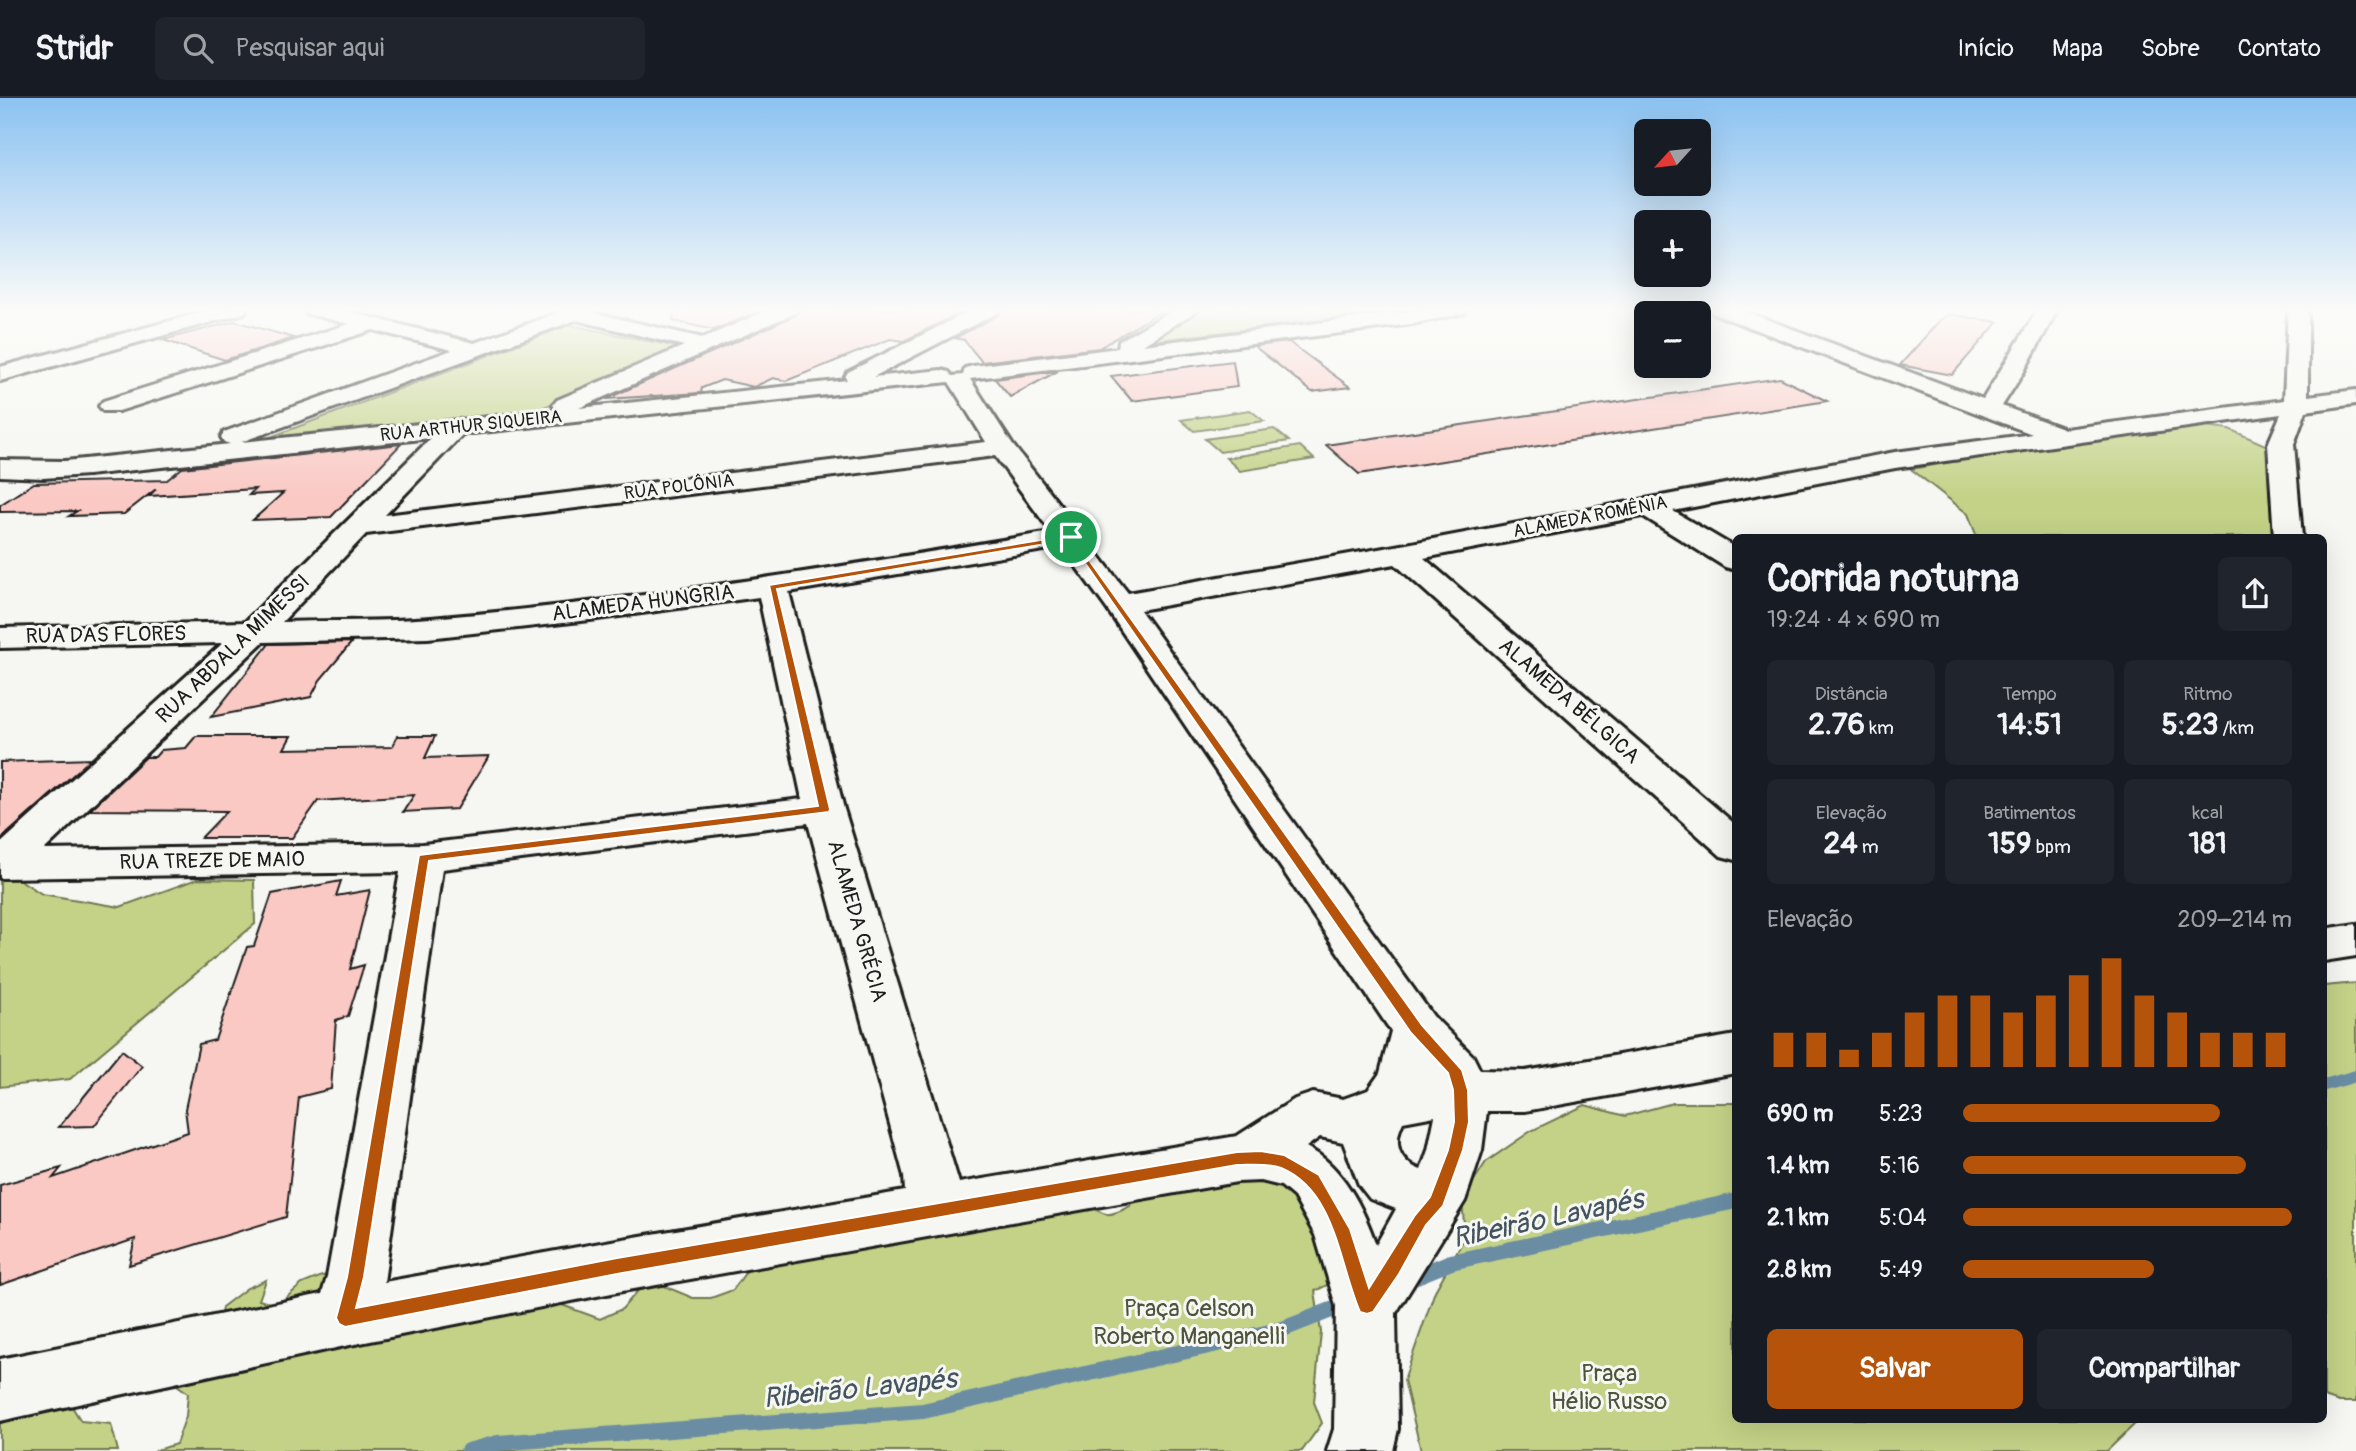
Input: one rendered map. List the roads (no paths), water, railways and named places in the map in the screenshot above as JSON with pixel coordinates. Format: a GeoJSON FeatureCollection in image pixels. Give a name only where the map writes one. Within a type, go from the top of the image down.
{"type":"FeatureCollection","features":[{"type":"Feature","properties":{"kind":"street"},"geometry":{"type":"LineString","coordinates":[[111,406],[219,372]]}},
{"type":"Feature","properties":{"kind":"street"},"geometry":{"type":"LineString","coordinates":[[175,457],[415,372]]}},
{"type":"Feature","properties":{"kind":"street"},"geometry":{"type":"LineString","coordinates":[[531,420],[639,372]]}},
{"type":"Feature","properties":{"kind":"street"},"geometry":{"type":"LineString","coordinates":[[835,387],[865,372]]}},
{"type":"Feature","properties":{"kind":"street","name":"RUA ARTHUR SIQUEIRA"},"geometry":{"type":"LineString","coordinates":[[7,474],[992,372]]}},
{"type":"Feature","properties":{"kind":"street"},"geometry":{"type":"LineString","coordinates":[[1904,372],[2060,436]]}},
{"type":"Feature","properties":{"kind":"street"},"geometry":{"type":"LineString","coordinates":[[1989,407],[2012,372]]}},
{"type":"Feature","properties":{"kind":"street"},"geometry":{"type":"LineString","coordinates":[[2288,534],[2281,444],[2296,406],[2296,375],[2356,388]]}},
{"type":"Feature","properties":{"kind":"street"},"geometry":{"type":"LineString","coordinates":[[958,377],[1002,448],[1120,604],[1416,1029],[1455,1070],[1461,1106],[1455,1150],[1437,1201],[1372,1284]]}},
{"type":"Feature","properties":{"kind":"street","name":"ALAMEDA ROMÊNIA"},"geometry":{"type":"LineString","coordinates":[[1120,604],[1401,554],[1895,460],[2356,397]]}},
{"type":"Feature","properties":{"kind":"street"},"geometry":{"type":"LineString","coordinates":[[2199,419],[2248,431],[2281,444]]}},
{"type":"Feature","properties":{"kind":"street","name":"RUA ABDALA MIMESSI"},"geometry":{"type":"LineString","coordinates":[[2,864],[254,632],[455,428]]}},
{"type":"Feature","properties":{"kind":"street","name":"RUA POLÔNIA"},"geometry":{"type":"LineString","coordinates":[[357,527],[1002,448]]}},
{"type":"Feature","properties":{"kind":"street"},"geometry":{"type":"LineString","coordinates":[[1646,506],[1732,559]]}},
{"type":"Feature","properties":{"kind":"street","name":"ALAMEDA HUNGRIA"},"geometry":{"type":"LineString","coordinates":[[254,632],[454,626],[772,587],[1071,537]]}},
{"type":"Feature","properties":{"kind":"street","name":"ALAMEDA BÉLGICA"},"geometry":{"type":"LineString","coordinates":[[1401,554],[1732,844]]}},
{"type":"Feature","properties":{"kind":"street","name":"ALAMEDA GRÉCIA"},"geometry":{"type":"LineString","coordinates":[[772,587],[824,809],[931,1176],[936,1213]]}},
{"type":"Feature","properties":{"kind":"street","name":"RUA DAS FLORES"},"geometry":{"type":"LineString","coordinates":[[0,638],[254,632]]}},
{"type":"Feature","properties":{"kind":"street","name":"RUA TREZE DE MAIO"},"geometry":{"type":"LineString","coordinates":[[2,864],[423,858],[824,809]]}},
{"type":"Feature","properties":{"kind":"street"},"geometry":{"type":"LineString","coordinates":[[345,1318],[355,1277],[423,858]]}},
{"type":"Feature","properties":{"kind":"street"},"geometry":{"type":"LineString","coordinates":[[1416,1029],[1404,1078],[1371,1132],[1370,1142],[1378,1169],[1389,1182],[1437,1201]]}},
{"type":"Feature","properties":{"kind":"street"},"geometry":{"type":"LineString","coordinates":[[1237,1159],[1256,1152],[1313,1114],[1344,1121],[1389,1104],[1461,1106],[1525,1091],[1732,1055]]}},
{"type":"Feature","properties":{"kind":"street"},"geometry":{"type":"LineString","coordinates":[[0,1390],[345,1318],[617,1266],[1237,1159],[1261,1158],[1284,1162],[1313,1180],[1372,1284],[1364,1446]]}},
{"type":"Feature","properties":{"kind":"waterway","name":"Ribeirão Lavapés"},"geometry":{"type":"LineString","coordinates":[[2327,1084],[2356,1076]]}},
{"type":"Feature","properties":{"kind":"waterway","name":"Ribeirão Lavapés"},"geometry":{"type":"LineString","coordinates":[[1409,1279],[1451,1262],[1732,1202]]}},
{"type":"Feature","properties":{"kind":"waterway","name":"Ribeirão Lavapés"},"geometry":{"type":"LineString","coordinates":[[468,1451],[498,1443],[923,1411],[1283,1329],[1349,1303]]}},
{"type":"Feature","properties":{"kind":"park label","name":"Praça Celson Roberto Manganelli"},"geometry":{"type":"Point","coordinates":[1189,1322]}},
{"type":"Feature","properties":{"kind":"park label","name":"Praça Hélio Russo"},"geometry":{"type":"Point","coordinates":[1609,1387]}}]}
